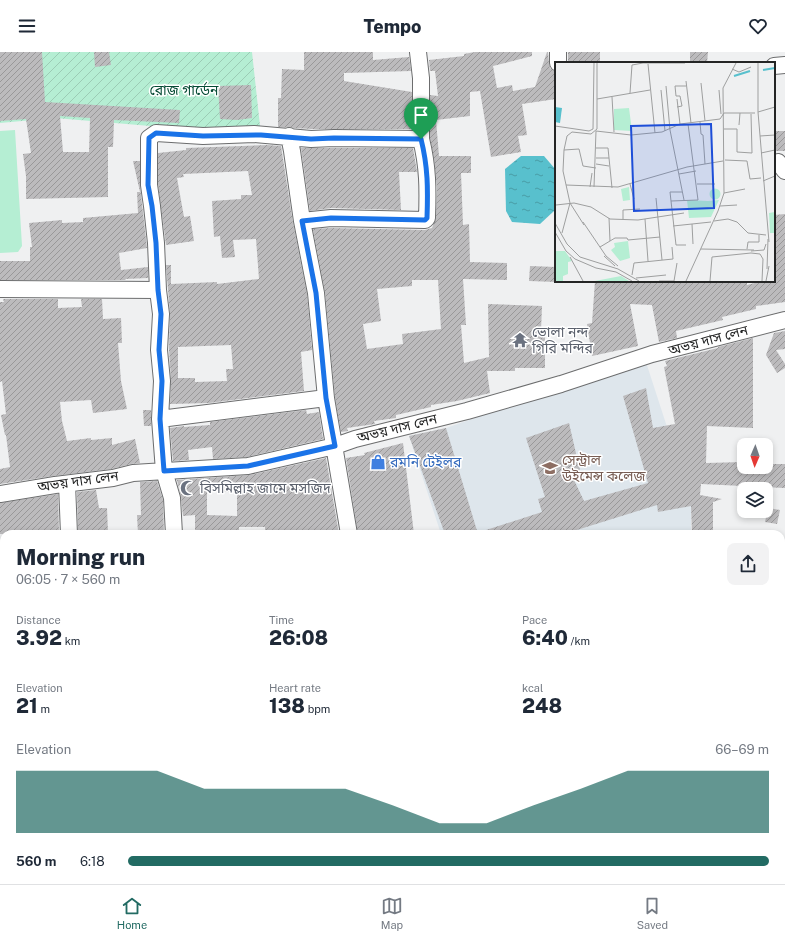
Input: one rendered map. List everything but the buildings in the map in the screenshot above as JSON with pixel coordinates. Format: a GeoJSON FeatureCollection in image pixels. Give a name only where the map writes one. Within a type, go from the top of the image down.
{"type":"FeatureCollection","features":[{"type":"Feature","properties":{"kind":"street"},"geometry":{"type":"LineString","coordinates":[[302,221],[331,218],[425,220],[427,218],[428,186],[426,160],[421,139],[418,52]]}},
{"type":"Feature","properties":{"kind":"street"},"geometry":{"type":"LineString","coordinates":[[775,66],[785,65]]}},
{"type":"Feature","properties":{"kind":"street"},"geometry":{"type":"LineString","coordinates":[[174,530],[172,498],[164,471],[160,419],[162,381],[159,350],[161,314],[158,290],[156,243],[148,185],[149,138],[156,133],[203,136],[254,134],[311,139],[421,139]]}},
{"type":"Feature","properties":{"kind":"street"},"geometry":{"type":"LineString","coordinates":[[289,136],[302,221],[316,293],[326,398],[348,530]]}},
{"type":"Feature","properties":{"kind":"street"},"geometry":{"type":"LineString","coordinates":[[0,289],[158,290]]}},
{"type":"Feature","properties":{"kind":"street","name":"অভয় দাস লেন"},"geometry":{"type":"LineString","coordinates":[[0,494],[113,478],[133,473],[248,466],[335,446],[355,439],[467,411],[561,384],[652,354],[785,320]]}},
{"type":"Feature","properties":{"kind":"street"},"geometry":{"type":"LineString","coordinates":[[160,419],[326,398]]}},
{"type":"Feature","properties":{"kind":"street"},"geometry":{"type":"LineString","coordinates":[[67,484],[69,530]]}},
{"type":"Feature","properties":{"kind":"shaded area","name":"সেন্ট্রাল উইমেন্স কলেজ"},"geometry":{"type":"Polygon","coordinates":[[[645,359],[691,501],[691,530],[440,530],[409,436],[446,428],[645,359]]]}},
{"type":"Feature","properties":{"kind":"green space","name":"রোজ গার্ডেন"},"geometry":{"type":"Polygon","coordinates":[[[0,52],[252,52],[261,135],[204,127],[186,129],[55,118],[0,123],[0,52]]]}},
{"type":"Feature","properties":{"kind":"green space"},"geometry":{"type":"Polygon","coordinates":[[[15,130],[22,246],[18,252],[0,253],[0,131],[15,130]]]}},
{"type":"Feature","properties":{"kind":"water"},"geometry":{"type":"Polygon","coordinates":[[[521,156],[544,156],[555,169],[554,211],[540,224],[512,222],[506,211],[505,169],[521,156]]]}},
{"type":"Feature","properties":{"kind":"place","name":"ভোলা নন্দ গিরি মন্দির"},"geometry":{"type":"Point","coordinates":[520,340]}},
{"type":"Feature","properties":{"kind":"place","name":"রমনি টেইলর"},"geometry":{"type":"Point","coordinates":[378,462]}},
{"type":"Feature","properties":{"kind":"place","name":"সেন্ট্রাল উইমেন্স কলেজ"},"geometry":{"type":"Point","coordinates":[550,468]}},
{"type":"Feature","properties":{"kind":"place","name":"বিসমিল্লাহ জামে মসজিদ"},"geometry":{"type":"Point","coordinates":[188,488]}},
{"type":"Feature","properties":{"kind":"route"},"geometry":{"type":"LineString","coordinates":[[156,133],[203,136],[254,134],[311,139],[421,139],[426,160],[428,186],[427,218],[425,220],[362,220],[356,218],[331,218],[302,221],[316,293],[326,398],[335,446],[248,466],[164,471],[160,419],[162,381],[159,350],[161,314],[158,290],[154,219],[148,185],[149,138],[156,133]]}}]}
